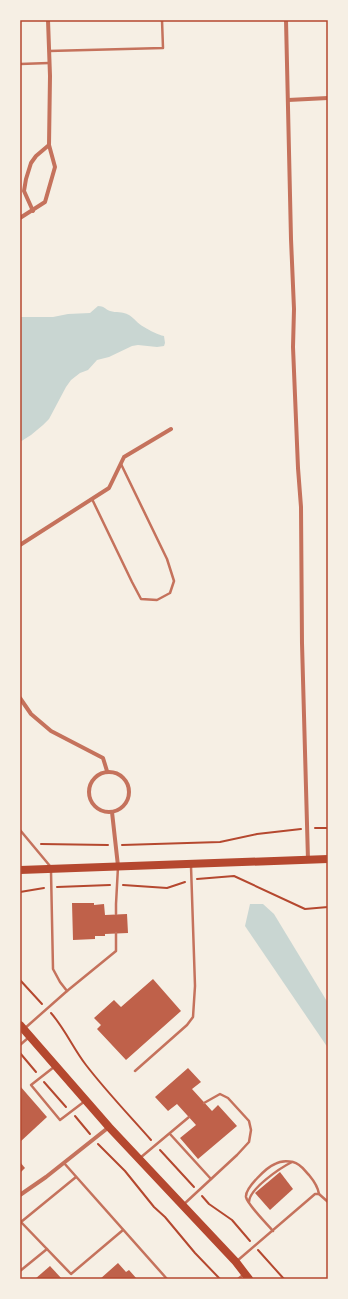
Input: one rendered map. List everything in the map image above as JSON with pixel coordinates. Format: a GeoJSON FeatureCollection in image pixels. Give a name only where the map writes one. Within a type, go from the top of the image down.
{"type":"FeatureCollection","features":[{"type":"Feature","properties":{"kind":"main road"},"geometry":{"type":"LineString","coordinates":[[20,870],[328,859]]}},
{"type":"Feature","properties":{"kind":"main road"},"geometry":{"type":"LineString","coordinates":[[22,1027],[109,1127],[236,1262],[244,1277]]}},
{"type":"Feature","properties":{"kind":"street"},"geometry":{"type":"LineString","coordinates":[[20,218],[45,202],[55,167],[49,145],[50,76],[48,20]]}},
{"type":"Feature","properties":{"kind":"street"},"geometry":{"type":"LineString","coordinates":[[286,20],[294,309],[293,347],[301,507],[302,643],[308,860]]}},
{"type":"Feature","properties":{"kind":"street"},"geometry":{"type":"LineString","coordinates":[[288,100],[328,98]]}},
{"type":"Feature","properties":{"kind":"street"},"geometry":{"type":"LineString","coordinates":[[33,211],[24,191],[26,179],[33,160],[49,145]]}},
{"type":"Feature","properties":{"kind":"street"},"geometry":{"type":"LineString","coordinates":[[20,545],[109,488],[124,456],[171,429]]}},
{"type":"Feature","properties":{"kind":"street"},"geometry":{"type":"LineString","coordinates":[[20,698],[31,714],[51,731],[103,758],[107,771]]}},
{"type":"Feature","properties":{"kind":"street"},"geometry":{"type":"LineString","coordinates":[[107,771],[115,772],[122,776],[130,789],[126,804],[119,810],[112,812],[97,808],[91,802],[89,794],[93,779],[99,774],[107,771]]}},
{"type":"Feature","properties":{"kind":"street"},"geometry":{"type":"LineString","coordinates":[[112,812],[118,866]]}},
{"type":"Feature","properties":{"kind":"street"},"geometry":{"type":"LineString","coordinates":[[20,1196],[109,1127]]}},
{"type":"Feature","properties":{"kind":"lane"},"geometry":{"type":"LineString","coordinates":[[49,51],[163,48],[162,20]]}},
{"type":"Feature","properties":{"kind":"lane"},"geometry":{"type":"LineString","coordinates":[[20,64],[49,63]]}},
{"type":"Feature","properties":{"kind":"lane"},"geometry":{"type":"LineString","coordinates":[[92,499],[141,599],[157,600],[170,593],[174,581],[167,560],[121,464]]}},
{"type":"Feature","properties":{"kind":"lane"},"geometry":{"type":"LineString","coordinates":[[20,830],[51,868],[53,969],[67,991]]}},
{"type":"Feature","properties":{"kind":"lane"},"geometry":{"type":"LineString","coordinates":[[135,1071],[187,1025],[192,1017],[195,986],[190,864]]}},
{"type":"Feature","properties":{"kind":"lane"},"geometry":{"type":"LineString","coordinates":[[116,914],[118,866]]}},
{"type":"Feature","properties":{"kind":"lane"},"geometry":{"type":"LineString","coordinates":[[22,1027],[47,1009],[116,951],[116,933]]}},
{"type":"Feature","properties":{"kind":"lane"},"geometry":{"type":"LineString","coordinates":[[20,1045],[30,1037]]}},
{"type":"Feature","properties":{"kind":"lane"},"geometry":{"type":"LineString","coordinates":[[56,1065],[31,1086],[60,1120],[86,1100]]}},
{"type":"Feature","properties":{"kind":"lane"},"geometry":{"type":"LineString","coordinates":[[182,1205],[237,1155],[249,1142],[251,1130],[249,1122],[228,1098],[220,1094],[204,1103]]}},
{"type":"Feature","properties":{"kind":"lane"},"geometry":{"type":"LineString","coordinates":[[139,1159],[189,1117]]}},
{"type":"Feature","properties":{"kind":"lane"},"geometry":{"type":"LineString","coordinates":[[170,1134],[211,1179]]}},
{"type":"Feature","properties":{"kind":"lane"},"geometry":{"type":"LineString","coordinates":[[273,1231],[249,1204],[246,1198],[247,1190],[274,1164],[281,1162],[292,1162],[300,1165],[312,1179],[318,1189],[319,1194],[328,1202]]}},
{"type":"Feature","properties":{"kind":"lane"},"geometry":{"type":"LineString","coordinates":[[249,1204],[249,1198],[254,1191],[279,1169],[292,1162]]}},
{"type":"Feature","properties":{"kind":"lane"},"geometry":{"type":"LineString","coordinates":[[64,1163],[167,1279]]}},
{"type":"Feature","properties":{"kind":"lane"},"geometry":{"type":"LineString","coordinates":[[76,1177],[21,1221],[71,1274],[123,1230]]}},
{"type":"Feature","properties":{"kind":"lane"},"geometry":{"type":"LineString","coordinates":[[236,1262],[315,1194],[319,1194]]}},
{"type":"Feature","properties":{"kind":"lane"},"geometry":{"type":"LineString","coordinates":[[20,1271],[47,1249]]}},
{"type":"Feature","properties":{"kind":"path"},"geometry":{"type":"LineString","coordinates":[[32,845],[47,843],[115,845],[220,842],[256,834],[307,828],[328,828]]}},
{"type":"Feature","properties":{"kind":"path"},"geometry":{"type":"LineString","coordinates":[[20,892],[52,887],[118,884],[167,888],[191,880],[234,876],[305,909],[328,907]]}},
{"type":"Feature","properties":{"kind":"path"},"geometry":{"type":"LineString","coordinates":[[20,980],[54,1018],[94,1076],[209,1204],[232,1220],[284,1279]]}},
{"type":"Feature","properties":{"kind":"path"},"geometry":{"type":"LineString","coordinates":[[20,1053],[94,1139],[133,1180],[195,1253],[220,1279]]}},
{"type":"Feature","properties":{"kind":"shaded area"},"geometry":{"type":"Polygon","coordinates":[[[98,306],[110,311],[131,316],[142,326],[164,336],[164,346],[132,346],[109,357],[97,360],[88,370],[80,373],[71,380],[49,419],[31,435],[20,442],[20,317],[53,317],[68,314],[90,313],[98,306]]]}},
{"type":"Feature","properties":{"kind":"shaded area"},"geometry":{"type":"Polygon","coordinates":[[[250,904],[263,904],[274,914],[328,1003],[328,1048],[245,926],[250,904]]]}},
{"type":"Feature","properties":{"kind":"building"},"geometry":{"type":"Polygon","coordinates":[[[72,903],[94,903],[94,905],[104,904],[105,915],[127,914],[128,933],[105,934],[105,936],[95,936],[95,939],[73,940],[72,903]]]}},
{"type":"Feature","properties":{"kind":"building"},"geometry":{"type":"Polygon","coordinates":[[[153,979],[181,1011],[126,1060],[97,1029],[101,1025],[94,1018],[114,1000],[121,1007],[153,979]]]}},
{"type":"Feature","properties":{"kind":"building"},"geometry":{"type":"Polygon","coordinates":[[[188,1068],[201,1082],[192,1089],[212,1111],[218,1105],[237,1126],[198,1159],[180,1138],[196,1125],[177,1104],[168,1111],[155,1097],[188,1068]]]}},
{"type":"Feature","properties":{"kind":"building"},"geometry":{"type":"Polygon","coordinates":[[[20,1086],[47,1117],[20,1142],[20,1086]]]}},
{"type":"Feature","properties":{"kind":"building"},"geometry":{"type":"Polygon","coordinates":[[[20,1162],[25,1168],[20,1173],[20,1162]]]}},
{"type":"Feature","properties":{"kind":"building"},"geometry":{"type":"Polygon","coordinates":[[[280,1172],[293,1189],[270,1210],[255,1193],[280,1172]]]}},
{"type":"Feature","properties":{"kind":"building"},"geometry":{"type":"Polygon","coordinates":[[[118,1263],[126,1272],[129,1270],[137,1279],[100,1279],[118,1263]]]}},
{"type":"Feature","properties":{"kind":"building"},"geometry":{"type":"Polygon","coordinates":[[[50,1266],[62,1279],[35,1279],[50,1266]]]}}]}
